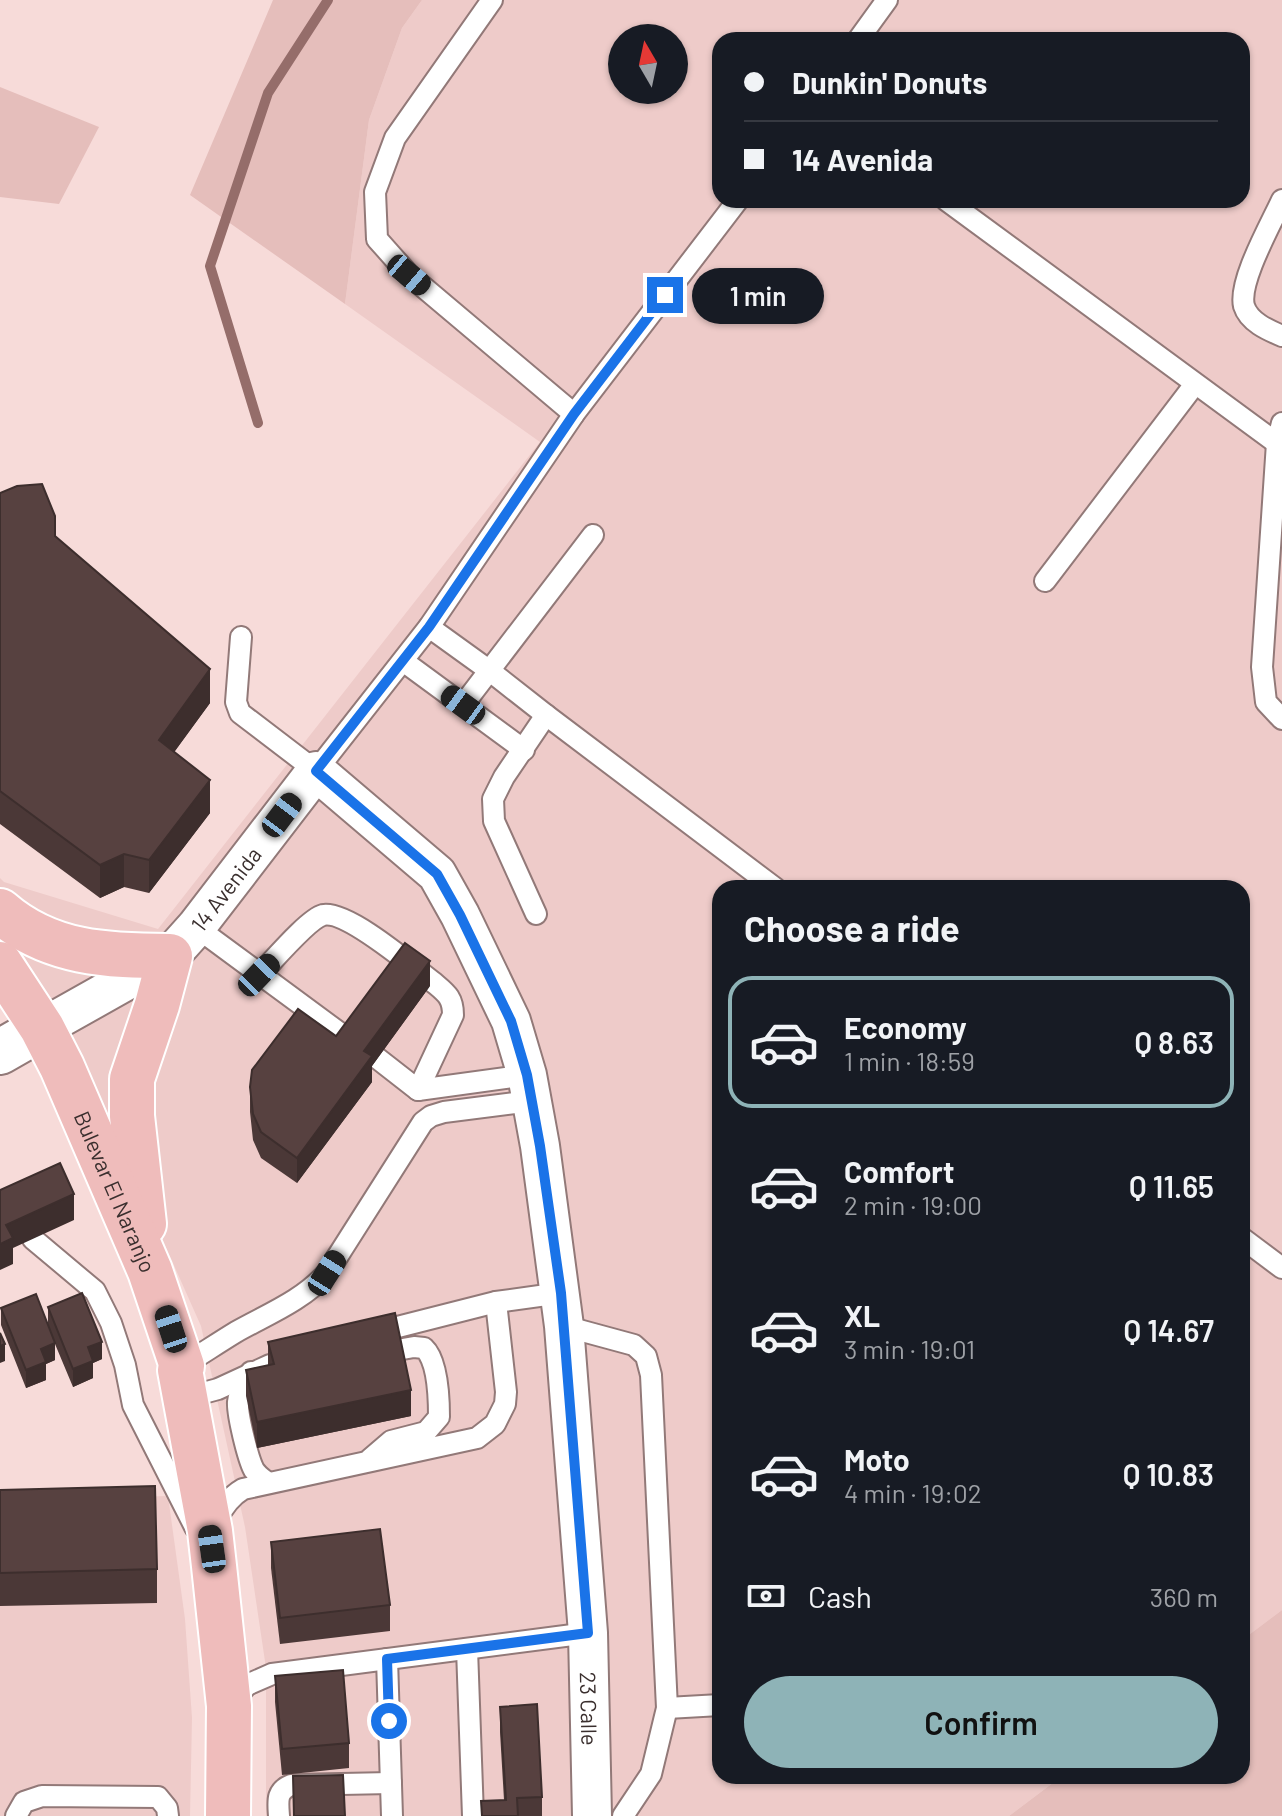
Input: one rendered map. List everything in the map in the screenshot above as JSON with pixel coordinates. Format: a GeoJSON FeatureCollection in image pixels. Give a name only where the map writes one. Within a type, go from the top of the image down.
{"type":"FeatureCollection","features":[{"type":"Feature","properties":{"kind":"main road"},"geometry":{"type":"LineString","coordinates":[[0,911],[34,935],[100,954],[183,941]]}},
{"type":"Feature","properties":{"kind":"main road"},"geometry":{"type":"LineString","coordinates":[[150,1271],[132,1116],[132,1088],[157,1005],[183,941]]}},
{"type":"Feature","properties":{"kind":"main road","name":"Bulevar El Naranjo"},"geometry":{"type":"LineString","coordinates":[[0,964],[42,1028],[62,1067],[150,1271],[183,1382],[212,1549],[229,1706],[228,1816]]}},
{"type":"Feature","properties":{"kind":"street","name":"14 Avenida"},"geometry":{"type":"LineString","coordinates":[[0,1052],[183,941],[316,771]]}},
{"type":"Feature","properties":{"kind":"street","name":"23 Calle"},"geometry":{"type":"LineString","coordinates":[[316,771],[437,874],[511,1021],[529,1088],[563,1310],[588,1633],[592,1816]]}},
{"type":"Feature","properties":{"kind":"lane"},"geometry":{"type":"LineString","coordinates":[[492,0],[395,138],[375,192],[377,239],[409,275],[574,414]]}},
{"type":"Feature","properties":{"kind":"lane"},"geometry":{"type":"LineString","coordinates":[[864,32],[887,0]]}},
{"type":"Feature","properties":{"kind":"lane"},"geometry":{"type":"LineString","coordinates":[[1282,200],[1246,278],[1244,295],[1244,307],[1251,317],[1265,329],[1282,336]]}},
{"type":"Feature","properties":{"kind":"lane","name":"14 Avenida"},"geometry":{"type":"LineString","coordinates":[[316,771],[429,627],[574,414],[732,208]]}},
{"type":"Feature","properties":{"kind":"lane"},"geometry":{"type":"LineString","coordinates":[[957,208],[1195,384],[1280,438],[1277,543],[1262,667],[1266,702],[1282,719]]}},
{"type":"Feature","properties":{"kind":"lane"},"geometry":{"type":"LineString","coordinates":[[1045,581],[1195,384]]}},
{"type":"Feature","properties":{"kind":"lane"},"geometry":{"type":"LineString","coordinates":[[463,705],[593,535]]}},
{"type":"Feature","properties":{"kind":"lane"},"geometry":{"type":"LineString","coordinates":[[429,627],[764,880]]}},
{"type":"Feature","properties":{"kind":"lane"},"geometry":{"type":"LineString","coordinates":[[241,637],[236,702],[240,713],[316,771]]}},
{"type":"Feature","properties":{"kind":"lane"},"geometry":{"type":"LineString","coordinates":[[403,661],[524,750]]}},
{"type":"Feature","properties":{"kind":"lane"},"geometry":{"type":"LineString","coordinates":[[536,914],[494,821],[493,799],[504,777],[546,715]]}},
{"type":"Feature","properties":{"kind":"lane"},"geometry":{"type":"LineString","coordinates":[[259,975],[311,922],[323,915],[337,916],[354,923],[433,982],[453,1003],[453,1015],[418,1090]]}},
{"type":"Feature","properties":{"kind":"lane"},"geometry":{"type":"LineString","coordinates":[[183,941],[259,975],[352,1042]]}},
{"type":"Feature","properties":{"kind":"lane"},"geometry":{"type":"LineString","coordinates":[[377,1058],[418,1090],[529,1088]]}},
{"type":"Feature","properties":{"kind":"lane"},"geometry":{"type":"LineString","coordinates":[[183,1382],[236,1333],[292,1303],[327,1273],[423,1122],[431,1116],[529,1088]]}},
{"type":"Feature","properties":{"kind":"lane"},"geometry":{"type":"LineString","coordinates":[[33,1239],[95,1291],[111,1323],[125,1365],[133,1405],[212,1549]]}},
{"type":"Feature","properties":{"kind":"lane"},"geometry":{"type":"LineString","coordinates":[[1250,1246],[1282,1268]]}},
{"type":"Feature","properties":{"kind":"lane"},"geometry":{"type":"LineString","coordinates":[[212,1549],[218,1514],[234,1494],[243,1489],[477,1438],[495,1424],[505,1404],[506,1392],[496,1302]]}},
{"type":"Feature","properties":{"kind":"lane"},"geometry":{"type":"LineString","coordinates":[[363,1336],[496,1302],[563,1310],[634,1345],[646,1356],[651,1375],[667,1708],[651,1774],[623,1816]]}},
{"type":"Feature","properties":{"kind":"lane"},"geometry":{"type":"LineString","coordinates":[[367,1462],[391,1441],[426,1432],[439,1417],[439,1394],[430,1354],[424,1348],[397,1350]]}},
{"type":"Feature","properties":{"kind":"lane"},"geometry":{"type":"LineString","coordinates":[[183,1382],[218,1389],[290,1357]]}},
{"type":"Feature","properties":{"kind":"lane"},"geometry":{"type":"LineString","coordinates":[[251,1372],[240,1391],[240,1418],[252,1467],[268,1483]]}},
{"type":"Feature","properties":{"kind":"lane"},"geometry":{"type":"LineString","coordinates":[[229,1706],[247,1685],[272,1674],[588,1633]]}},
{"type":"Feature","properties":{"kind":"lane"},"geometry":{"type":"LineString","coordinates":[[467,1649],[473,1816]]}},
{"type":"Feature","properties":{"kind":"lane"},"geometry":{"type":"LineString","coordinates":[[387,1659],[392,1816]]}},
{"type":"Feature","properties":{"kind":"lane"},"geometry":{"type":"LineString","coordinates":[[667,1708],[712,1705]]}},
{"type":"Feature","properties":{"kind":"lane"},"geometry":{"type":"LineString","coordinates":[[279,1816],[278,1796],[283,1788],[291,1785],[391,1783]]}},
{"type":"Feature","properties":{"kind":"lane"},"geometry":{"type":"LineString","coordinates":[[16,1816],[24,1802],[42,1796],[144,1796],[158,1797],[167,1808],[168,1816]]}},
{"type":"Feature","properties":{"kind":"shaded area"},"geometry":{"type":"Polygon","coordinates":[[[273,0],[422,0],[402,28],[369,120],[345,304],[190,195],[273,0]]]}},
{"type":"Feature","properties":{"kind":"shaded area"},"geometry":{"type":"Polygon","coordinates":[[[422,0],[1282,0],[1282,1610],[1250,1634],[1250,880],[712,880],[712,1784],[1051,1784],[1009,1816],[266,1816],[266,1668],[245,1527],[201,1326],[107,1115],[0,910],[0,878],[4,882],[158,929],[540,442],[345,304],[369,120],[402,28],[422,0]]]}},
{"type":"Feature","properties":{"kind":"shaded area"},"geometry":{"type":"Polygon","coordinates":[[[0,87],[99,127],[59,204],[0,197],[0,87]]]}},
{"type":"Feature","properties":{"kind":"shaded area"},"geometry":{"type":"Polygon","coordinates":[[[168,1496],[185,1619],[192,1718],[190,1816],[0,1816],[0,1500],[168,1496]]]}},
{"type":"Feature","properties":{"kind":"shaded area"},"geometry":{"type":"Polygon","coordinates":[[[1282,1610],[1282,1816],[1009,1816],[1051,1784],[1250,1784],[1250,1634],[1282,1610]]]}},
{"type":"Feature","properties":{"kind":"building"},"geometry":{"type":"Polygon","coordinates":[[[42,484],[55,516],[55,536],[210,669],[159,740],[210,780],[149,860],[124,854],[100,865],[0,791],[0,493],[17,486],[42,484]]]}},
{"type":"Feature","properties":{"kind":"building"},"geometry":{"type":"Polygon","coordinates":[[[405,943],[430,961],[364,1051],[372,1056],[297,1158],[261,1132],[253,1114],[252,1070],[298,1009],[336,1036],[405,943]]]}},
{"type":"Feature","properties":{"kind":"building"},"geometry":{"type":"Polygon","coordinates":[[[60,1163],[74,1194],[6,1225],[13,1238],[0,1244],[0,1190],[60,1163]]]}},
{"type":"Feature","properties":{"kind":"building"},"geometry":{"type":"Polygon","coordinates":[[[82,1293],[102,1342],[88,1347],[93,1361],[73,1369],[48,1307],[82,1293]]]}},
{"type":"Feature","properties":{"kind":"building"},"geometry":{"type":"Polygon","coordinates":[[[36,1294],[55,1343],[41,1349],[46,1362],[26,1370],[1,1308],[36,1294]]]}},
{"type":"Feature","properties":{"kind":"building"},"geometry":{"type":"Polygon","coordinates":[[[395,1313],[411,1390],[257,1422],[246,1370],[274,1364],[268,1342],[395,1313]]]}},
{"type":"Feature","properties":{"kind":"building"},"geometry":{"type":"Polygon","coordinates":[[[155,1486],[157,1569],[0,1573],[0,1490],[155,1486]]]}},
{"type":"Feature","properties":{"kind":"building"},"geometry":{"type":"Polygon","coordinates":[[[380,1529],[390,1605],[280,1618],[271,1542],[380,1529]]]}},
{"type":"Feature","properties":{"kind":"building"},"geometry":{"type":"Polygon","coordinates":[[[343,1670],[349,1743],[282,1749],[275,1676],[343,1670]]]}},
{"type":"Feature","properties":{"kind":"building"},"geometry":{"type":"Polygon","coordinates":[[[537,1704],[542,1797],[517,1798],[518,1816],[482,1816],[481,1801],[506,1800],[500,1707],[537,1704]]]}},
{"type":"Feature","properties":{"kind":"building"},"geometry":{"type":"Polygon","coordinates":[[[343,1775],[345,1816],[294,1816],[293,1776],[343,1775]]]}},
{"type":"Feature","properties":{"kind":"waterway"},"geometry":{"type":"LineString","coordinates":[[258,423],[210,266],[268,93],[328,0]]}},
{"type":"Feature","properties":{"kind":"route"},"geometry":{"type":"LineString","coordinates":[[389,1721],[387,1659],[588,1633],[574,1449],[561,1293],[540,1146],[527,1075],[511,1021],[437,874],[316,771],[429,627],[574,414],[665,295]]}}]}
